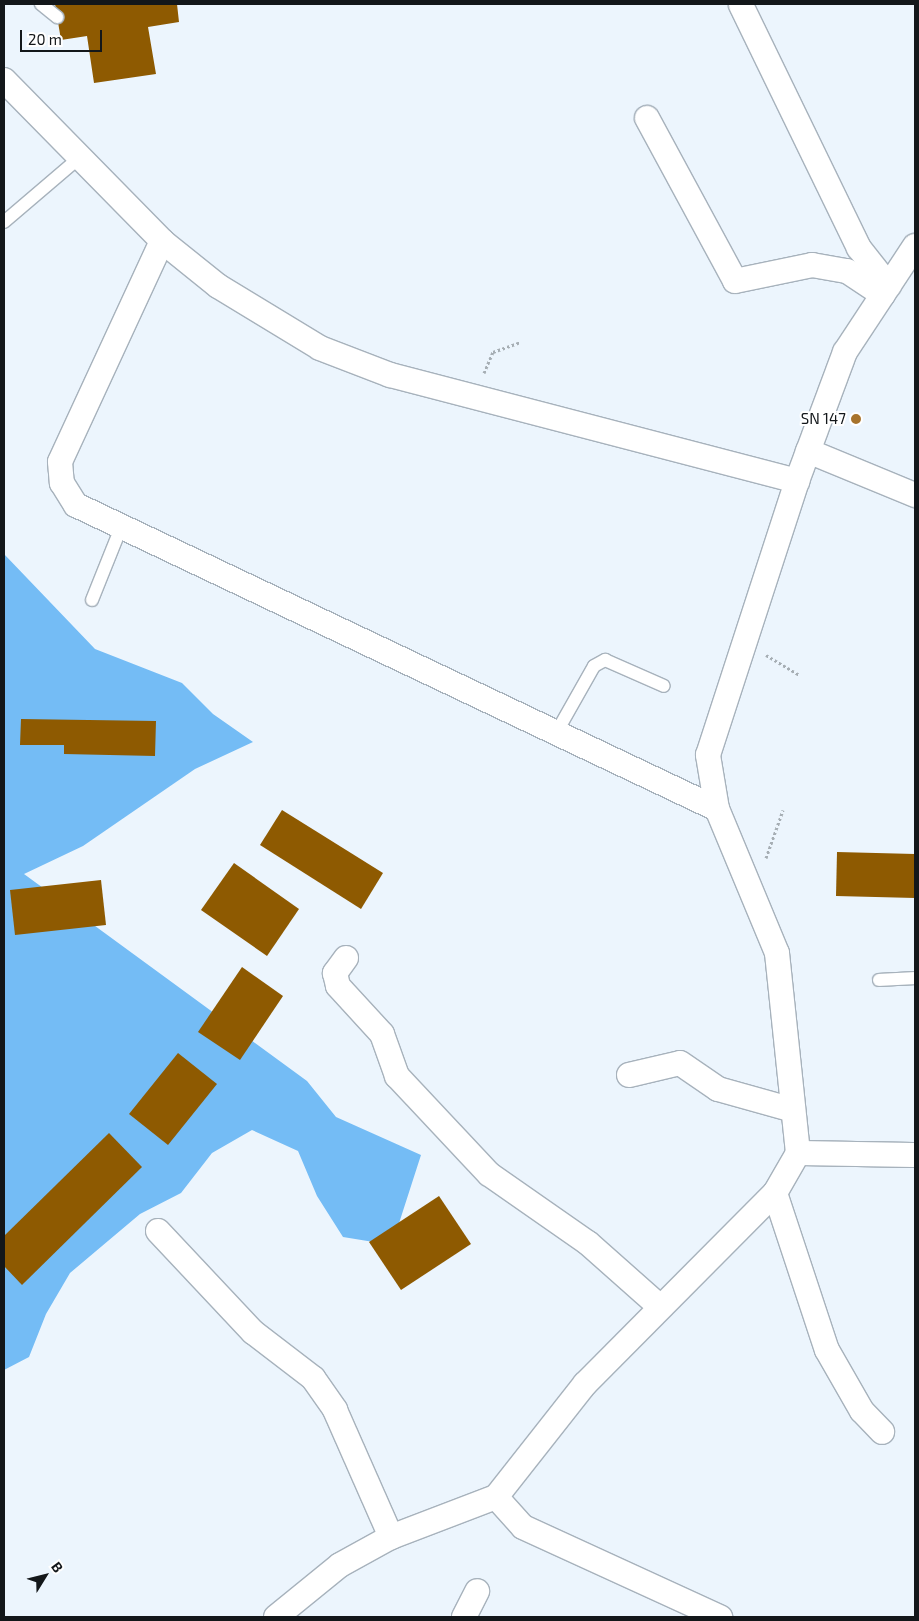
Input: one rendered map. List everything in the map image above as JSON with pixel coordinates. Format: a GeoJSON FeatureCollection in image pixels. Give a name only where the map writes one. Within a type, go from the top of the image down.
{"type":"FeatureCollection","features":[{"type":"Feature","properties":{"kind":"street"},"geometry":{"type":"LineString","coordinates":[[741,5],[859,248],[886,290]]}},
{"type":"Feature","properties":{"kind":"street"},"geometry":{"type":"LineString","coordinates":[[4,80],[162,241],[218,286],[320,348],[390,375],[796,481]]}},
{"type":"Feature","properties":{"kind":"street"},"geometry":{"type":"LineString","coordinates":[[647,118],[735,281],[812,266],[847,271],[886,290]]}},
{"type":"Feature","properties":{"kind":"street"},"geometry":{"type":"LineString","coordinates":[[162,241],[60,462],[62,483],[76,505],[122,525],[555,735],[717,809]]}},
{"type":"Feature","properties":{"kind":"street"},"geometry":{"type":"LineString","coordinates":[[276,1617],[340,1565],[391,1537],[496,1497],[563,1409],[659,1306],[775,1193],[798,1153],[777,953],[752,888],[717,809],[708,755],[796,481],[845,352],[915,246]]}},
{"type":"Feature","properties":{"kind":"street"},"geometry":{"type":"LineString","coordinates":[[808,451],[915,495]]}},
{"type":"Feature","properties":{"kind":"street"},"geometry":{"type":"LineString","coordinates":[[346,958],[335,973],[338,986],[382,1034],[397,1076],[489,1174],[588,1243],[659,1306]]}},
{"type":"Feature","properties":{"kind":"street"},"geometry":{"type":"LineString","coordinates":[[629,1075],[680,1064],[718,1089],[793,1110]]}},
{"type":"Feature","properties":{"kind":"street"},"geometry":{"type":"LineString","coordinates":[[798,1153],[915,1155]]}},
{"type":"Feature","properties":{"kind":"street"},"geometry":{"type":"LineString","coordinates":[[775,1193],[827,1350],[862,1411],[882,1432]]}},
{"type":"Feature","properties":{"kind":"street"},"geometry":{"type":"LineString","coordinates":[[158,1231],[253,1332],[313,1378],[335,1410],[391,1537]]}},
{"type":"Feature","properties":{"kind":"street"},"geometry":{"type":"LineString","coordinates":[[496,1497],[523,1528],[720,1617]]}},
{"type":"Feature","properties":{"kind":"street"},"geometry":{"type":"LineString","coordinates":[[464,1617],[477,1591]]}},
{"type":"Feature","properties":{"kind":"lane"},"geometry":{"type":"LineString","coordinates":[[41,4],[57,17]]}},
{"type":"Feature","properties":{"kind":"lane"},"geometry":{"type":"LineString","coordinates":[[4,222],[79,158]]}},
{"type":"Feature","properties":{"kind":"lane"},"geometry":{"type":"LineString","coordinates":[[92,600],[122,525]]}},
{"type":"Feature","properties":{"kind":"lane"},"geometry":{"type":"LineString","coordinates":[[555,735],[594,666],[605,660],[664,686]]}},
{"type":"Feature","properties":{"kind":"lane"},"geometry":{"type":"LineString","coordinates":[[880,980],[915,978]]}},
{"type":"Feature","properties":{"kind":"path"},"geometry":{"type":"LineString","coordinates":[[478,398],[488,358],[520,342]]}},
{"type":"Feature","properties":{"kind":"path"},"geometry":{"type":"LineString","coordinates":[[745,642],[799,675]]}},
{"type":"Feature","properties":{"kind":"path"},"geometry":{"type":"LineString","coordinates":[[752,888],[783,810]]}},
{"type":"Feature","properties":{"kind":"shaded area"},"geometry":{"type":"Polygon","coordinates":[[[4,554],[95,649],[182,683],[213,714],[253,742],[195,769],[83,846],[24,874],[307,1081],[336,1117],[421,1155],[392,1245],[343,1237],[317,1196],[298,1151],[252,1130],[212,1153],[181,1193],[140,1214],[70,1273],[46,1314],[29,1357],[4,1370],[4,554]]]}},
{"type":"Feature","properties":{"kind":"building"},"geometry":{"type":"Polygon","coordinates":[[[55,4],[177,4],[179,22],[148,27],[156,74],[94,83],[87,36],[61,40],[55,4]]]}},
{"type":"Feature","properties":{"kind":"building"},"geometry":{"type":"Polygon","coordinates":[[[21,719],[156,721],[155,756],[64,754],[64,745],[20,745],[21,719]]]}},
{"type":"Feature","properties":{"kind":"building"},"geometry":{"type":"Polygon","coordinates":[[[282,810],[383,873],[361,909],[260,845],[282,810]]]}},
{"type":"Feature","properties":{"kind":"building"},"geometry":{"type":"Polygon","coordinates":[[[837,852],[915,854],[915,898],[836,896],[837,852]]]}},
{"type":"Feature","properties":{"kind":"building"},"geometry":{"type":"Polygon","coordinates":[[[234,863],[299,909],[267,956],[201,910],[234,863]]]}},
{"type":"Feature","properties":{"kind":"building"},"geometry":{"type":"Polygon","coordinates":[[[101,880],[106,925],[15,935],[10,890],[101,880]]]}},
{"type":"Feature","properties":{"kind":"building"},"geometry":{"type":"Polygon","coordinates":[[[242,967],[283,996],[240,1060],[198,1032],[242,967]]]}},
{"type":"Feature","properties":{"kind":"building"},"geometry":{"type":"Polygon","coordinates":[[[178,1053],[217,1084],[168,1145],[129,1114],[178,1053]]]}},
{"type":"Feature","properties":{"kind":"building"},"geometry":{"type":"Polygon","coordinates":[[[109,1133],[142,1167],[22,1285],[4,1266],[4,1236],[109,1133]]]}},
{"type":"Feature","properties":{"kind":"building"},"geometry":{"type":"Polygon","coordinates":[[[439,1196],[471,1244],[401,1290],[369,1242],[439,1196]]]}},
{"type":"Feature","properties":{"kind":"place","name":"SN 147"},"geometry":{"type":"Point","coordinates":[856,419]}}]}
